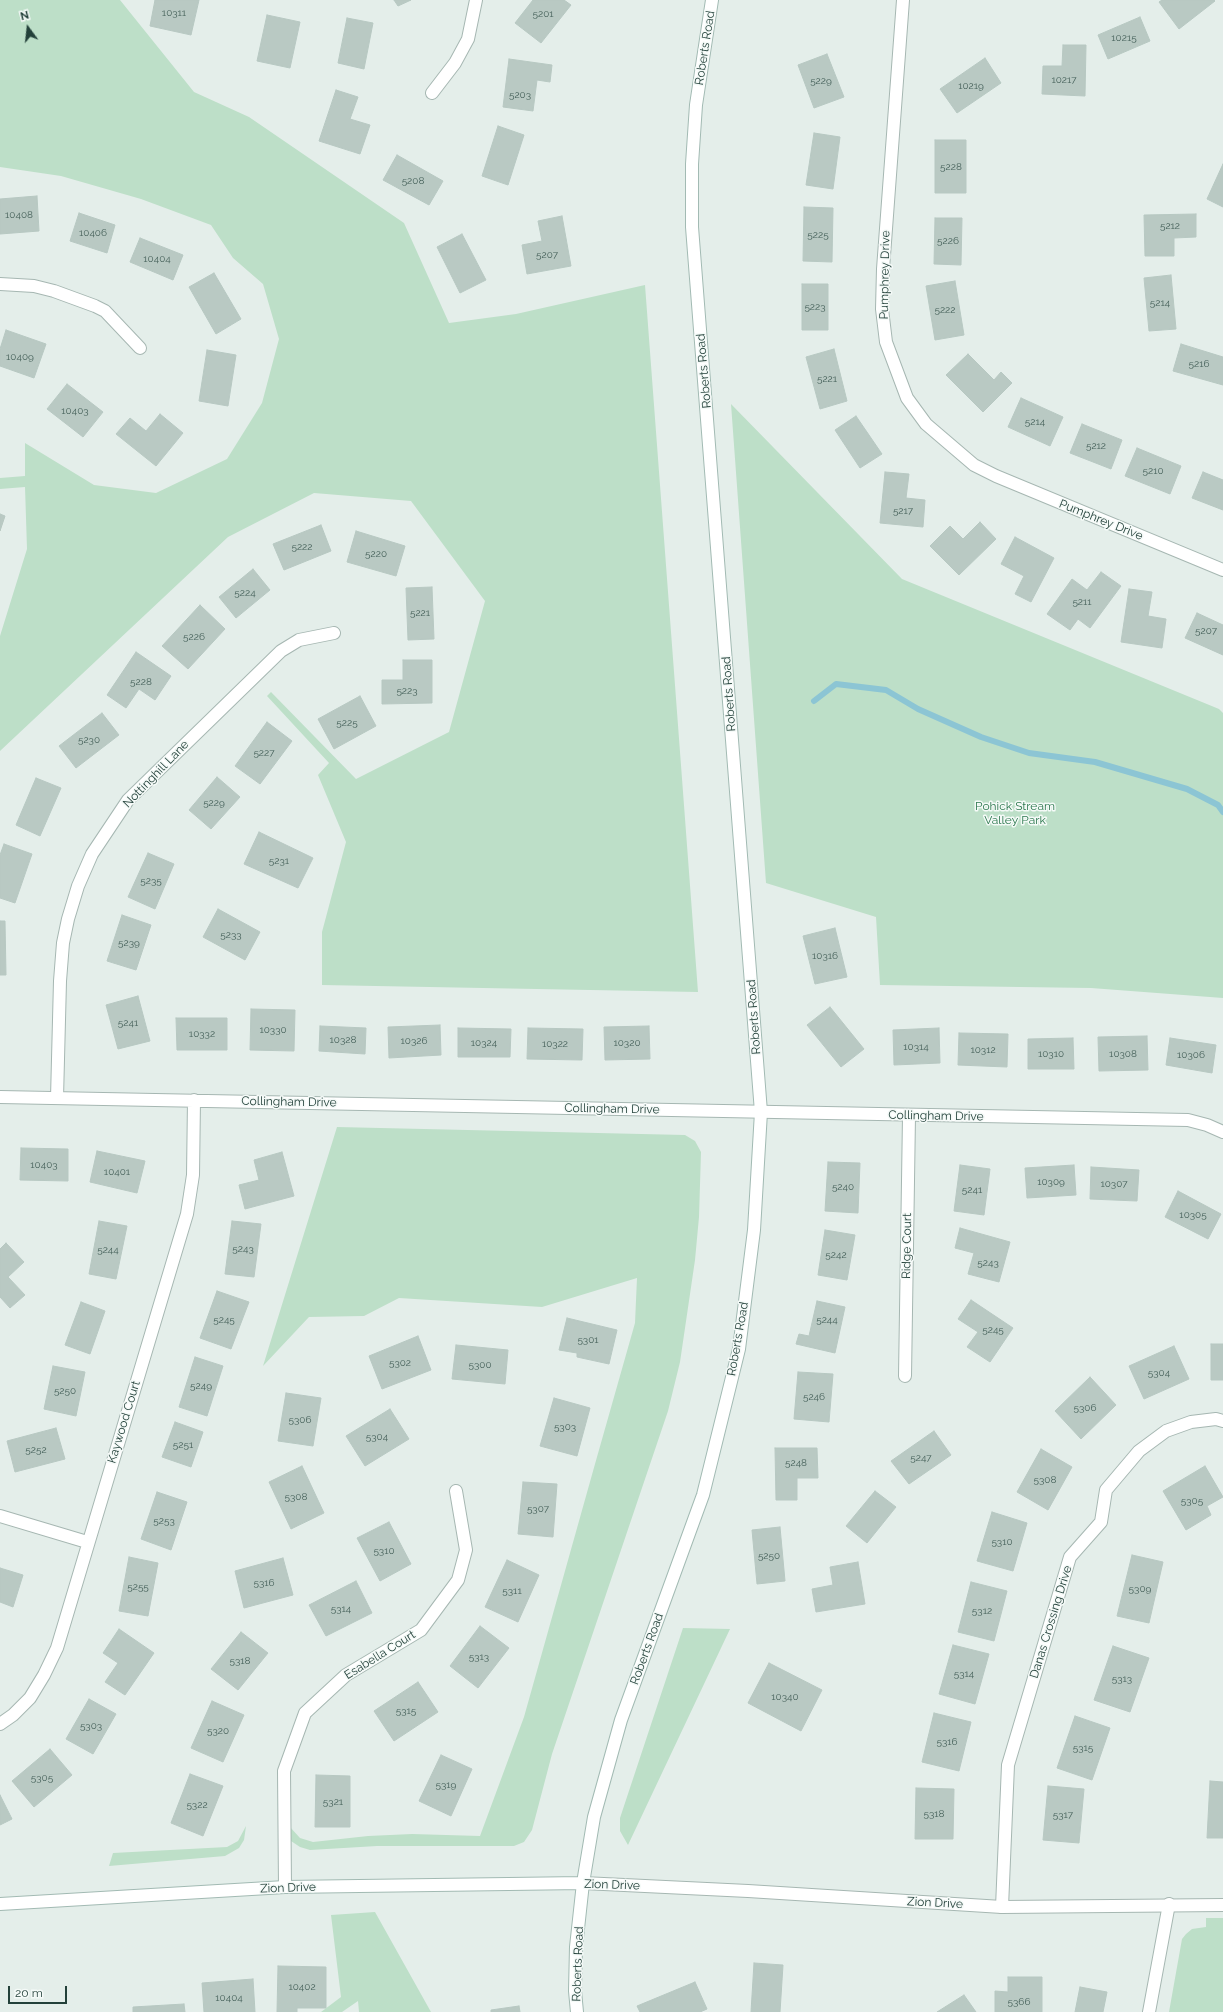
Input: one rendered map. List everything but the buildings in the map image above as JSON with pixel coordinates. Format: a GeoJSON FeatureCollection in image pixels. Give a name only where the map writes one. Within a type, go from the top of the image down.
{"type":"FeatureCollection","features":[{"type":"Feature","properties":{"kind":"street"},"geometry":{"type":"LineString","coordinates":[[432,93],[455,63],[468,39],[476,0]]}},
{"type":"Feature","properties":{"kind":"street","name":"Roberts Road"},"geometry":{"type":"LineString","coordinates":[[577,2012],[575,1991],[576,1947],[583,1883],[594,1817],[633,1685],[703,1495],[739,1349],[754,1230],[761,1112],[692,227],[692,164],[696,105],[712,0]]}},
{"type":"Feature","properties":{"kind":"street","name":"Pumphrey Drive"},"geometry":{"type":"LineString","coordinates":[[903,0],[882,268],[882,309],[886,342],[907,398],[926,424],[974,465],[996,476],[1223,570]]}},
{"type":"Feature","properties":{"kind":"street"},"geometry":{"type":"LineString","coordinates":[[0,284],[34,286],[54,291],[95,306],[105,311],[140,348]]}},
{"type":"Feature","properties":{"kind":"street","name":"Nottinghill Lane"},"geometry":{"type":"LineString","coordinates":[[57,1098],[60,981],[63,943],[68,919],[78,886],[92,854],[128,800],[281,651],[299,640],[334,633]]}},
{"type":"Feature","properties":{"kind":"street","name":"Collingham Drive"},"geometry":{"type":"LineString","coordinates":[[0,1097],[909,1116],[1188,1120],[1207,1125],[1223,1132]]}},
{"type":"Feature","properties":{"kind":"street","name":"Kaywood Court"},"geometry":{"type":"LineString","coordinates":[[0,1724],[13,1715],[30,1698],[44,1675],[57,1648],[87,1542],[187,1214],[193,1175],[194,1100]]}},
{"type":"Feature","properties":{"kind":"street","name":"Ridge Court"},"geometry":{"type":"LineString","coordinates":[[905,1376],[909,1116]]}},
{"type":"Feature","properties":{"kind":"street","name":"Danas Crossing Drive"},"geometry":{"type":"LineString","coordinates":[[1002,1907],[1008,1765],[1070,1557],[1101,1522],[1106,1490],[1139,1451],[1166,1431],[1191,1422],[1216,1420],[1223,1421]]}},
{"type":"Feature","properties":{"kind":"street","name":"Esabella Court"},"geometry":{"type":"LineString","coordinates":[[285,1887],[284,1770],[305,1713],[346,1675],[421,1630],[458,1580],[466,1550],[456,1491]]}},
{"type":"Feature","properties":{"kind":"street"},"geometry":{"type":"LineString","coordinates":[[0,1516],[87,1542]]}},
{"type":"Feature","properties":{"kind":"street","name":"Zion Drive"},"geometry":{"type":"LineString","coordinates":[[0,1904],[285,1887],[583,1883],[748,1891],[1002,1907],[1169,1904],[1223,1905]]}},
{"type":"Feature","properties":{"kind":"street"},"geometry":{"type":"LineString","coordinates":[[1149,2012],[1169,1904]]}},
{"type":"Feature","properties":{"kind":"green space"},"geometry":{"type":"Polygon","coordinates":[[[0,0],[120,0],[194,92],[249,117],[404,223],[449,323],[516,314],[645,285],[698,992],[322,985],[322,932],[346,842],[318,775],[329,763],[267,696],[271,692],[356,779],[449,732],[485,601],[411,501],[314,493],[228,537],[0,751],[0,636],[27,549],[25,487],[0,489],[0,478],[25,476],[25,443],[94,485],[156,493],[227,459],[262,403],[279,339],[263,284],[233,258],[211,225],[141,199],[61,176],[0,167],[0,0]]]}},
{"type":"Feature","properties":{"kind":"green space","name":"Pohick Stream Valley Park"},"geometry":{"type":"Polygon","coordinates":[[[731,404],[902,579],[1219,709],[1223,713],[1223,998],[1091,988],[880,985],[876,917],[766,883],[731,404]]]}},
{"type":"Feature","properties":{"kind":"green space"},"geometry":{"type":"Polygon","coordinates":[[[337,1127],[685,1135],[695,1141],[701,1152],[699,1217],[695,1260],[680,1362],[668,1411],[552,1754],[532,1830],[524,1842],[514,1846],[377,1846],[310,1850],[300,1847],[291,1841],[287,1831],[290,1827],[300,1838],[313,1842],[368,1836],[412,1834],[480,1836],[524,1717],[635,1323],[637,1278],[542,1307],[399,1298],[364,1316],[309,1317],[263,1366],[337,1127]]]}},
{"type":"Feature","properties":{"kind":"green space"},"geometry":{"type":"Polygon","coordinates":[[[683,1628],[730,1629],[628,1845],[620,1831],[620,1818],[683,1628]]]}},
{"type":"Feature","properties":{"kind":"green space"},"geometry":{"type":"Polygon","coordinates":[[[246,1826],[244,1840],[239,1848],[225,1856],[109,1866],[113,1853],[227,1847],[238,1841],[246,1826]]]}},
{"type":"Feature","properties":{"kind":"green space"},"geometry":{"type":"Polygon","coordinates":[[[375,1912],[431,2012],[359,2012],[358,2001],[342,2012],[321,2012],[341,1997],[331,1915],[375,1912]]]}},
{"type":"Feature","properties":{"kind":"green space"},"geometry":{"type":"Polygon","coordinates":[[[1206,1918],[1223,1918],[1223,2012],[1169,2012],[1182,1939],[1192,1929],[1206,1927],[1206,1918]]]}},
{"type":"Feature","properties":{"kind":"waterway"},"geometry":{"type":"LineString","coordinates":[[814,701],[836,684],[886,690],[918,709],[981,737],[1029,753],[1095,762],[1187,789],[1218,805],[1223,812]]}}]}
